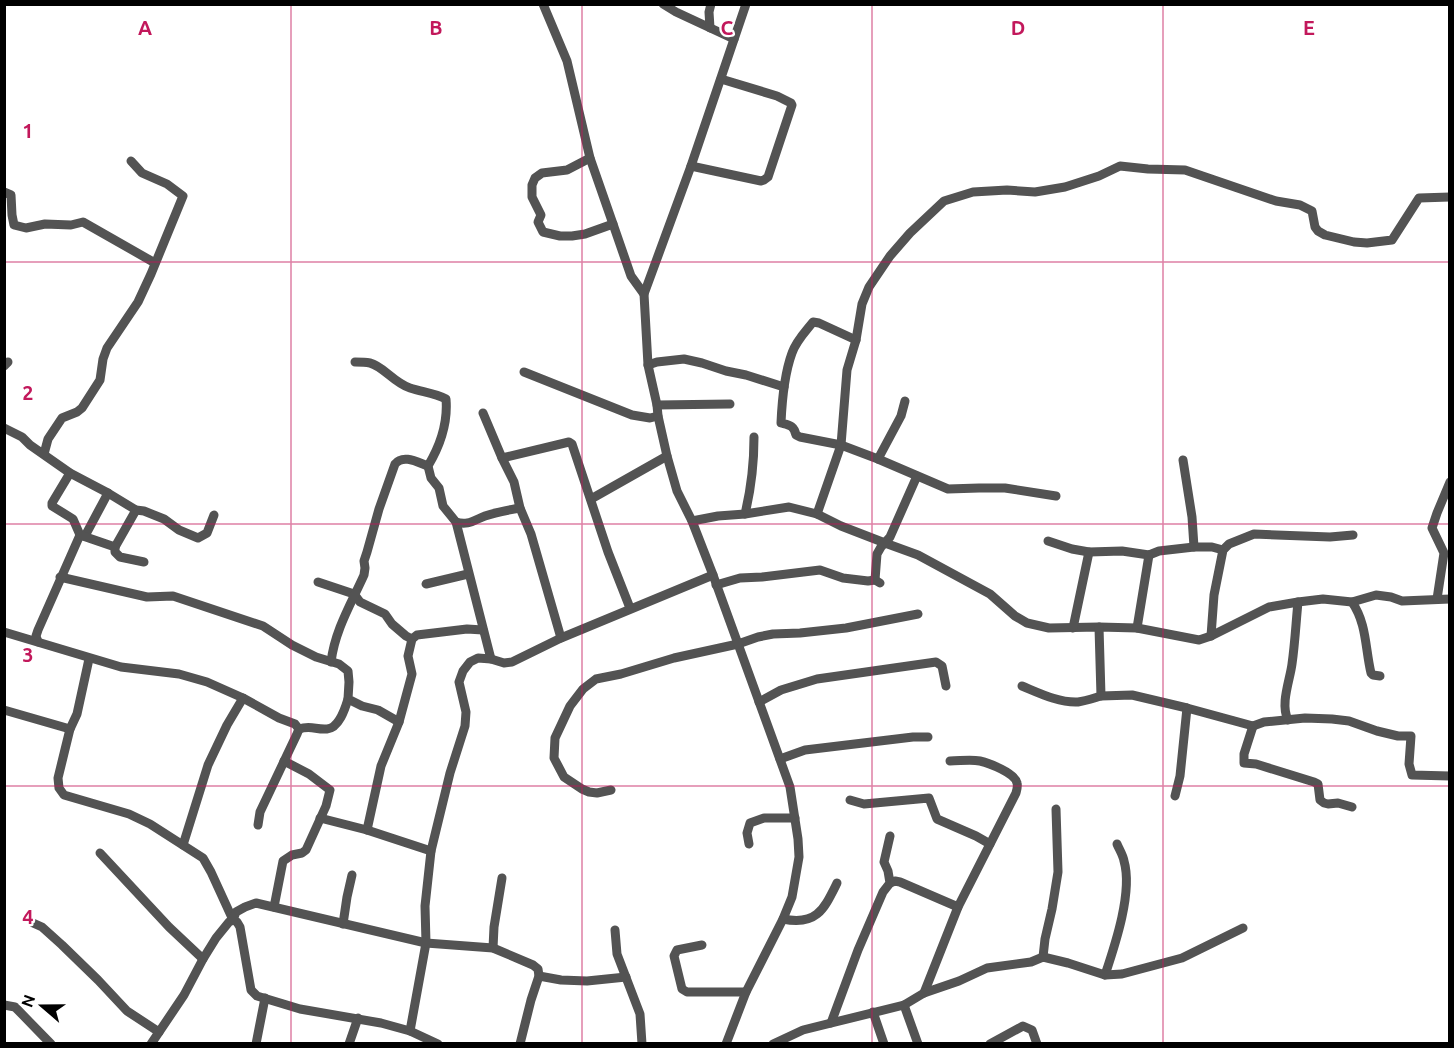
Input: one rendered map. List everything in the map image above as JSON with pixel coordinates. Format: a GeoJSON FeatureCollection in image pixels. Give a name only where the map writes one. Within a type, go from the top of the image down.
{"type":"FeatureCollection","features":[{"type":"Feature","properties":{"kind":"street"},"geometry":{"type":"LineString","coordinates":[[543,4],[567,61],[590,158],[612,224],[631,276],[644,294]]}},
{"type":"Feature","properties":{"kind":"street"},"geometry":{"type":"LineString","coordinates":[[663,4],[734,39]]}},
{"type":"Feature","properties":{"kind":"street"},"geometry":{"type":"LineString","coordinates":[[710,28],[711,4]]}},
{"type":"Feature","properties":{"kind":"street"},"geometry":{"type":"LineString","coordinates":[[726,1044],[746,992],[792,897],[799,857],[795,818],[790,788],[780,759],[692,521],[677,491],[666,456],[648,365],[644,294],[691,166],[746,4]]}},
{"type":"Feature","properties":{"kind":"street"},"geometry":{"type":"LineString","coordinates":[[691,166],[761,181],[768,177],[792,105],[777,96],[721,79]]}},
{"type":"Feature","properties":{"kind":"street"},"geometry":{"type":"LineString","coordinates":[[590,158],[567,170],[542,173],[535,178],[532,185],[532,197],[541,215],[538,222],[543,232],[560,236],[585,234],[612,224]]}},
{"type":"Feature","properties":{"kind":"street"},"geometry":{"type":"LineString","coordinates":[[44,454],[48,439],[62,418],[82,408],[100,380],[106,348],[138,302],[183,196],[167,184],[142,173],[131,161]]}},
{"type":"Feature","properties":{"kind":"street"},"geometry":{"type":"LineString","coordinates":[[817,514],[841,445],[847,370],[856,340],[862,304],[869,288],[890,256],[910,233],[944,201],[973,192],[1007,190],[1035,192],[1065,187],[1100,176],[1120,166],[1185,170],[1276,201],[1300,205],[1312,212],[1318,231],[1354,242],[1367,243],[1392,240],[1419,198],[1449,197]]}},
{"type":"Feature","properties":{"kind":"street"},"geometry":{"type":"LineString","coordinates":[[4,192],[11,195],[14,225],[26,228],[45,224],[71,225],[83,222],[155,263]]}},
{"type":"Feature","properties":{"kind":"street"},"geometry":{"type":"LineString","coordinates":[[856,340],[813,322],[801,336],[792,353],[784,387],[781,423],[791,425],[796,435],[800,437],[841,445],[948,489],[1005,488],[1056,496]]}},
{"type":"Feature","properties":{"kind":"street"},"geometry":{"type":"LineString","coordinates":[[648,365],[684,359],[765,382],[773,382],[784,387]]}},
{"type":"Feature","properties":{"kind":"street"},"geometry":{"type":"LineString","coordinates":[[355,362],[370,363],[395,382],[446,399],[447,410],[442,435],[428,466],[431,478],[439,488],[443,506],[456,522],[491,659]]}},
{"type":"Feature","properties":{"kind":"street"},"geometry":{"type":"LineString","coordinates":[[524,372],[632,415],[650,418],[658,416]]}},
{"type":"Feature","properties":{"kind":"street"},"geometry":{"type":"LineString","coordinates":[[878,459],[901,416],[904,401]]}},
{"type":"Feature","properties":{"kind":"street"},"geometry":{"type":"LineString","coordinates":[[657,405],[730,404]]}},
{"type":"Feature","properties":{"kind":"street"},"geometry":{"type":"LineString","coordinates":[[483,413],[514,482],[561,638]]}},
{"type":"Feature","properties":{"kind":"street"},"geometry":{"type":"LineString","coordinates":[[5,429],[22,437],[70,472],[136,510],[164,519],[179,530],[198,538],[207,533],[214,515]]}},
{"type":"Feature","properties":{"kind":"street"},"geometry":{"type":"LineString","coordinates":[[745,514],[751,487],[754,437]]}},
{"type":"Feature","properties":{"kind":"street"},"geometry":{"type":"LineString","coordinates":[[502,458],[571,443],[608,552],[630,608]]}},
{"type":"Feature","properties":{"kind":"street"},"geometry":{"type":"LineString","coordinates":[[591,499],[666,456]]}},
{"type":"Feature","properties":{"kind":"street"},"geometry":{"type":"LineString","coordinates":[[331,662],[333,645],[364,575],[364,561],[395,464],[403,458],[428,466]]}},
{"type":"Feature","properties":{"kind":"street"},"geometry":{"type":"LineString","coordinates":[[1183,460],[1194,547]]}},
{"type":"Feature","properties":{"kind":"street"},"geometry":{"type":"LineString","coordinates":[[70,472],[52,506],[73,519],[83,535],[115,547]]}},
{"type":"Feature","properties":{"kind":"street"},"geometry":{"type":"LineString","coordinates":[[716,585],[740,578],[820,570],[843,578],[878,582],[877,554],[890,537],[917,476]]}},
{"type":"Feature","properties":{"kind":"street"},"geometry":{"type":"LineString","coordinates":[[1437,599],[1444,553],[1432,528],[1449,482]]}},
{"type":"Feature","properties":{"kind":"street"},"geometry":{"type":"LineString","coordinates":[[38,642],[36,636],[38,630],[60,577],[108,493]]}},
{"type":"Feature","properties":{"kind":"street"},"geometry":{"type":"LineString","coordinates":[[692,521],[789,507],[817,514],[918,555],[990,594],[1015,616],[1028,623],[1049,628],[1137,628],[1199,640],[1269,607],[1298,602],[1323,599],[1352,602],[1376,595],[1402,601],[1449,599]]}},
{"type":"Feature","properties":{"kind":"street"},"geometry":{"type":"LineString","coordinates":[[456,522],[463,524],[484,516],[520,508]]}},
{"type":"Feature","properties":{"kind":"street"},"geometry":{"type":"LineString","coordinates":[[136,510],[115,547],[115,552],[120,557],[144,562]]}},
{"type":"Feature","properties":{"kind":"street"},"geometry":{"type":"LineString","coordinates":[[1210,636],[1214,595],[1223,550],[1229,544],[1254,534],[1353,536]]}},
{"type":"Feature","properties":{"kind":"street"},"geometry":{"type":"LineString","coordinates":[[1048,541],[1089,552],[1122,551],[1149,555],[1159,551],[1212,546],[1223,550]]}},
{"type":"Feature","properties":{"kind":"street"},"geometry":{"type":"LineString","coordinates":[[1073,628],[1089,552]]}},
{"type":"Feature","properties":{"kind":"street"},"geometry":{"type":"LineString","coordinates":[[1137,628],[1149,555]]}},
{"type":"Feature","properties":{"kind":"street"},"geometry":{"type":"LineString","coordinates":[[426,584],[468,574]]}},
{"type":"Feature","properties":{"kind":"street"},"geometry":{"type":"LineString","coordinates":[[410,1031],[426,943],[425,906],[431,851],[450,773],[465,726],[466,712],[459,682],[463,671],[470,662],[478,658],[504,663],[512,662],[561,638],[712,575]]}},
{"type":"Feature","properties":{"kind":"street"},"geometry":{"type":"LineString","coordinates":[[60,577],[147,597],[173,596],[263,626],[292,645],[316,657],[339,664],[348,671],[348,699],[339,720],[334,727],[329,729],[306,726],[299,729],[260,812],[258,825]]}},
{"type":"Feature","properties":{"kind":"street"},"geometry":{"type":"LineString","coordinates":[[318,582],[354,594],[360,602],[385,614],[392,624],[412,639]]}},
{"type":"Feature","properties":{"kind":"street"},"geometry":{"type":"LineString","coordinates":[[1288,720],[1285,714],[1286,700],[1293,663],[1298,602]]}},
{"type":"Feature","properties":{"kind":"street"},"geometry":{"type":"LineString","coordinates":[[1352,602],[1359,613],[1365,633],[1371,673],[1380,676]]}},
{"type":"Feature","properties":{"kind":"street"},"geometry":{"type":"LineString","coordinates":[[611,790],[597,793],[582,789],[564,777],[554,758],[555,738],[570,706],[583,689],[596,679],[758,637],[846,628],[918,614]]}},
{"type":"Feature","properties":{"kind":"street"},"geometry":{"type":"LineString","coordinates":[[1099,627],[1101,696]]}},
{"type":"Feature","properties":{"kind":"street"},"geometry":{"type":"LineString","coordinates":[[367,830],[381,766],[399,722],[412,674],[408,656],[412,639],[417,635],[467,629],[483,630]]}},
{"type":"Feature","properties":{"kind":"street"},"geometry":{"type":"LineString","coordinates":[[4,632],[121,667],[178,674],[207,682],[279,718],[296,724],[299,729]]}},
{"type":"Feature","properties":{"kind":"street"},"geometry":{"type":"LineString","coordinates":[[89,658],[77,714],[70,729],[58,778],[59,788],[64,795],[129,814],[150,824],[202,858],[233,920],[240,927],[251,990],[257,996],[300,1009],[381,1023],[410,1031],[434,1043]]}},
{"type":"Feature","properties":{"kind":"street"},"geometry":{"type":"LineString","coordinates":[[759,702],[781,690],[817,679],[936,662],[942,666],[946,686]]}},
{"type":"Feature","properties":{"kind":"street"},"geometry":{"type":"LineString","coordinates":[[1022,686],[1040,694],[1079,702],[1101,696],[1132,695],[1254,726],[1264,722],[1305,718],[1349,721],[1377,731],[1398,736],[1411,736],[1409,764],[1412,775],[1449,776]]}},
{"type":"Feature","properties":{"kind":"street"},"geometry":{"type":"LineString","coordinates":[[183,846],[208,765],[243,698]]}},
{"type":"Feature","properties":{"kind":"street"},"geometry":{"type":"LineString","coordinates":[[348,699],[378,710],[399,722]]}},
{"type":"Feature","properties":{"kind":"street"},"geometry":{"type":"LineString","coordinates":[[1175,796],[1188,708]]}},
{"type":"Feature","properties":{"kind":"street"},"geometry":{"type":"LineString","coordinates":[[4,710],[70,729]]}},
{"type":"Feature","properties":{"kind":"street"},"geometry":{"type":"LineString","coordinates":[[1254,726],[1244,754],[1244,763],[1256,764],[1314,782],[1318,784],[1320,800],[1324,804],[1338,803],[1352,807]]}},
{"type":"Feature","properties":{"kind":"street"},"geometry":{"type":"LineString","coordinates":[[780,759],[806,750],[928,737]]}},
{"type":"Feature","properties":{"kind":"street"},"geometry":{"type":"LineString","coordinates":[[274,907],[283,861],[306,850],[326,806],[330,790],[309,774],[284,761]]}},
{"type":"Feature","properties":{"kind":"street"},"geometry":{"type":"LineString","coordinates":[[924,993],[958,907],[1018,784],[1015,779],[1000,769],[981,761],[950,761]]}},
{"type":"Feature","properties":{"kind":"street"},"geometry":{"type":"LineString","coordinates":[[850,800],[864,804],[929,798],[937,819],[990,844]]}},
{"type":"Feature","properties":{"kind":"street"},"geometry":{"type":"LineString","coordinates":[[1043,957],[1058,872],[1056,809]]}},
{"type":"Feature","properties":{"kind":"street"},"geometry":{"type":"LineString","coordinates":[[320,818],[367,830],[431,851]]}},
{"type":"Feature","properties":{"kind":"street"},"geometry":{"type":"LineString","coordinates":[[749,844],[747,833],[750,824],[764,818],[795,818]]}},
{"type":"Feature","properties":{"kind":"street"},"geometry":{"type":"LineString","coordinates":[[890,836],[884,862],[890,883]]}},
{"type":"Feature","properties":{"kind":"street"},"geometry":{"type":"LineString","coordinates":[[1106,975],[1116,941],[1126,879],[1125,862],[1117,844]]}},
{"type":"Feature","properties":{"kind":"street"},"geometry":{"type":"LineString","coordinates":[[100,853],[169,927],[203,959]]}},
{"type":"Feature","properties":{"kind":"street"},"geometry":{"type":"LineString","coordinates":[[343,924],[352,875]]}},
{"type":"Feature","properties":{"kind":"street"},"geometry":{"type":"LineString","coordinates":[[493,948],[502,878]]}},
{"type":"Feature","properties":{"kind":"street"},"geometry":{"type":"LineString","coordinates":[[831,1023],[858,950],[890,883],[900,882],[958,907]]}},
{"type":"Feature","properties":{"kind":"street"},"geometry":{"type":"LineString","coordinates":[[783,919],[804,921],[816,916],[826,905],[837,883]]}},
{"type":"Feature","properties":{"kind":"street"},"geometry":{"type":"LineString","coordinates":[[151,1044],[184,994],[203,959],[229,922],[233,920],[236,912],[256,903],[426,943],[493,948],[533,965],[538,969],[539,975],[520,1044]]}},
{"type":"Feature","properties":{"kind":"street"},"geometry":{"type":"LineString","coordinates":[[33,923],[42,927],[62,945],[127,1011],[159,1032]]}},
{"type":"Feature","properties":{"kind":"street"},"geometry":{"type":"LineString","coordinates":[[773,1044],[803,1030],[904,1005],[924,993],[987,968],[1032,962],[1043,957],[1106,975],[1122,974],[1182,958],[1243,927]]}},
{"type":"Feature","properties":{"kind":"street"},"geometry":{"type":"LineString","coordinates":[[615,930],[617,954],[640,1014],[642,1044]]}},
{"type":"Feature","properties":{"kind":"street"},"geometry":{"type":"LineString","coordinates":[[702,945],[677,950],[674,956],[682,989],[687,992],[746,992]]}},
{"type":"Feature","properties":{"kind":"street"},"geometry":{"type":"LineString","coordinates":[[539,975],[561,980],[587,981],[626,978]]}},
{"type":"Feature","properties":{"kind":"street"},"geometry":{"type":"LineString","coordinates":[[256,1044],[265,998]]}},
{"type":"Feature","properties":{"kind":"street"},"geometry":{"type":"LineString","coordinates":[[4,1005],[15,1007],[51,1044]]}},
{"type":"Feature","properties":{"kind":"street"},"geometry":{"type":"LineString","coordinates":[[904,1005],[918,1044]]}},
{"type":"Feature","properties":{"kind":"street"},"geometry":{"type":"LineString","coordinates":[[873,1012],[884,1044]]}},
{"type":"Feature","properties":{"kind":"street"},"geometry":{"type":"LineString","coordinates":[[349,1044],[358,1018]]}},
{"type":"Feature","properties":{"kind":"street"},"geometry":{"type":"LineString","coordinates":[[990,1044],[1023,1026],[1032,1030],[1037,1044]]}}]}
